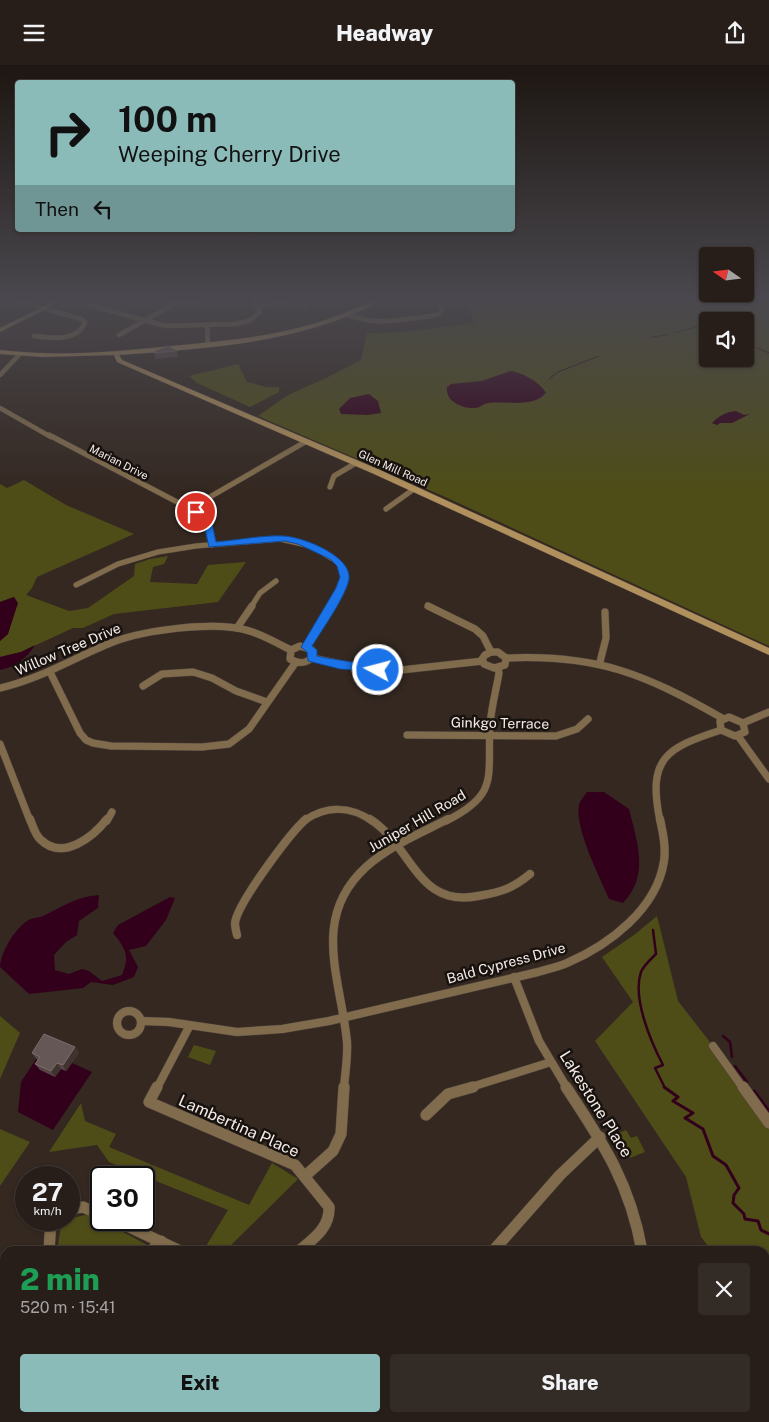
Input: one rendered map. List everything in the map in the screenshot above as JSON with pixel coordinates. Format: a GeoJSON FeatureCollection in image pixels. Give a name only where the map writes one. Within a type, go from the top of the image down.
{"type":"FeatureCollection","features":[{"type":"Feature","properties":{"kind":"main road","name":"Glen Mill Road"},"geometry":{"type":"LineString","coordinates":[[125,363],[414,489],[769,652]]}},
{"type":"Feature","properties":{"kind":"street"},"geometry":{"type":"LineString","coordinates":[[0,375],[11,363]]}},
{"type":"Feature","properties":{"kind":"street","name":"Marian Drive"},"geometry":{"type":"LineString","coordinates":[[0,408],[84,455],[207,519],[212,545]]}},
{"type":"Feature","properties":{"kind":"street"},"geometry":{"type":"LineString","coordinates":[[189,509],[305,442]]}},
{"type":"Feature","properties":{"kind":"street"},"geometry":{"type":"LineString","coordinates":[[330,487],[334,476],[356,463]]}},
{"type":"Feature","properties":{"kind":"street"},"geometry":{"type":"LineString","coordinates":[[386,509],[414,489]]}},
{"type":"Feature","properties":{"kind":"street"},"geometry":{"type":"LineString","coordinates":[[76,585],[95,573],[146,555],[212,545],[285,539],[301,542],[333,557],[341,565],[344,577],[341,588],[306,647]]}},
{"type":"Feature","properties":{"kind":"street"},"geometry":{"type":"LineString","coordinates":[[237,628],[260,593],[276,581]]}},
{"type":"Feature","properties":{"kind":"street"},"geometry":{"type":"LineString","coordinates":[[428,606],[475,629],[483,636],[491,652]]}},
{"type":"Feature","properties":{"kind":"street"},"geometry":{"type":"LineString","coordinates":[[600,662],[606,638],[605,612]]}},
{"type":"Feature","properties":{"kind":"street","name":"Willow Tree Drive"},"geometry":{"type":"LineString","coordinates":[[0,688],[50,672],[126,637],[212,627],[237,628],[262,636],[291,650]]}},
{"type":"Feature","properties":{"kind":"street"},"geometry":{"type":"LineString","coordinates":[[312,658],[312,650],[300,646],[291,650],[288,656],[296,662],[303,663],[312,658],[355,667],[401,670],[483,661]]}},
{"type":"Feature","properties":{"kind":"street"},"geometry":{"type":"LineString","coordinates":[[483,661],[483,657],[491,652],[498,652],[506,657],[553,656],[600,662],[642,677],[722,718],[733,717],[743,723],[746,729],[738,736],[727,734],[721,730],[719,723],[722,718]]}},
{"type":"Feature","properties":{"kind":"street"},"geometry":{"type":"LineString","coordinates":[[483,661],[487,666],[498,668],[505,665],[506,657]]}},
{"type":"Feature","properties":{"kind":"street"},"geometry":{"type":"LineString","coordinates":[[50,672],[80,733],[86,740],[99,744],[202,747],[222,746],[242,736],[296,662]]}},
{"type":"Feature","properties":{"kind":"street","name":"Juniper Hill Road"},"geometry":{"type":"LineString","coordinates":[[305,1175],[333,1151],[341,1134],[347,1056],[332,943],[332,928],[338,904],[358,874],[378,855],[461,812],[479,799],[485,790],[490,776],[491,713],[499,673],[498,668]]}},
{"type":"Feature","properties":{"kind":"street"},"geometry":{"type":"LineString","coordinates":[[142,686],[162,674],[193,673],[212,678],[236,691],[268,702]]}},
{"type":"Feature","properties":{"kind":"street"},"geometry":{"type":"LineString","coordinates":[[743,723],[769,712]]}},
{"type":"Feature","properties":{"kind":"street","name":"Ginkgo Terrace"},"geometry":{"type":"LineString","coordinates":[[407,735],[556,736],[576,729],[588,719]]}},
{"type":"Feature","properties":{"kind":"street","name":"Bald Cypress Drive"},"geometry":{"type":"LineString","coordinates":[[141,1021],[158,1021],[189,1027],[251,1032],[281,1029],[342,1017],[514,977],[569,962],[611,936],[639,914],[654,892],[664,860],[664,839],[655,792],[659,768],[665,757],[676,748],[721,730]]}},
{"type":"Feature","properties":{"kind":"street"},"geometry":{"type":"LineString","coordinates":[[738,736],[769,779]]}},
{"type":"Feature","properties":{"kind":"street"},"geometry":{"type":"LineString","coordinates":[[0,744],[36,835],[43,842],[56,847],[79,844],[98,832],[112,812]]}},
{"type":"Feature","properties":{"kind":"street"},"geometry":{"type":"LineString","coordinates":[[237,935],[235,923],[242,906],[289,835],[302,821],[317,813],[337,809],[361,813],[378,823],[431,889],[447,897],[463,899],[507,889],[514,887],[530,875]]}},
{"type":"Feature","properties":{"kind":"street","name":"Lakestone Place"},"geometry":{"type":"LineString","coordinates":[[514,977],[534,1030],[551,1062],[600,1137],[626,1188],[639,1231],[641,1246]]}},
{"type":"Feature","properties":{"kind":"street","name":"Lambertina Place"},"geometry":{"type":"LineString","coordinates":[[189,1027],[149,1102],[295,1165],[329,1207],[331,1215],[328,1223],[305,1246]]}},
{"type":"Feature","properties":{"kind":"street"},"geometry":{"type":"LineString","coordinates":[[713,1046],[769,1123]]}},
{"type":"Feature","properties":{"kind":"street"},"geometry":{"type":"LineString","coordinates":[[426,1115],[448,1094],[542,1067],[551,1062]]}},
{"type":"Feature","properties":{"kind":"street"},"geometry":{"type":"LineString","coordinates":[[497,1246],[560,1175],[600,1137]]}},
{"type":"Feature","properties":{"kind":"street"},"geometry":{"type":"LineString","coordinates":[[49,1246],[50,1231]]}},
{"type":"Feature","properties":{"kind":"street"},"geometry":{"type":"LineString","coordinates":[[140,1231],[171,1246]]}},
{"type":"Feature","properties":{"kind":"street"},"geometry":{"type":"LineString","coordinates":[[156,1246],[162,1241]]}},
{"type":"Feature","properties":{"kind":"shaded area"},"geometry":{"type":"Polygon","coordinates":[[[355,363],[699,363],[699,367],[754,367],[754,363],[769,363],[769,646],[443,496],[258,416],[288,395],[355,363]]]}},
{"type":"Feature","properties":{"kind":"shaded area"},"geometry":{"type":"Polygon","coordinates":[[[238,364],[247,382],[266,387],[279,387],[279,392],[250,407],[197,383],[189,376],[238,364]]]}},
{"type":"Feature","properties":{"kind":"shaded area"},"geometry":{"type":"Polygon","coordinates":[[[510,371],[520,373],[531,379],[540,385],[546,393],[534,401],[489,403],[470,408],[455,403],[447,392],[447,387],[451,384],[482,381],[510,371]]]}},
{"type":"Feature","properties":{"kind":"shaded area"},"geometry":{"type":"Polygon","coordinates":[[[369,394],[378,401],[381,413],[368,415],[341,414],[339,409],[350,398],[369,394]]]}},
{"type":"Feature","properties":{"kind":"shaded area"},"geometry":{"type":"Polygon","coordinates":[[[736,411],[744,415],[750,414],[732,423],[720,423],[713,428],[717,425],[712,423],[717,418],[725,413],[736,411]]]}},
{"type":"Feature","properties":{"kind":"shaded area"},"geometry":{"type":"Polygon","coordinates":[[[24,480],[66,505],[134,534],[37,577],[26,595],[69,611],[88,608],[134,576],[135,564],[150,559],[168,556],[164,564],[153,567],[150,582],[197,584],[208,565],[246,562],[218,602],[114,614],[83,628],[73,628],[21,652],[0,657],[0,641],[8,634],[14,597],[0,602],[0,484],[7,488],[24,480]]]}},
{"type":"Feature","properties":{"kind":"shaded area"},"geometry":{"type":"Polygon","coordinates":[[[14,597],[18,603],[8,634],[0,641],[0,602],[14,597]]]}},
{"type":"Feature","properties":{"kind":"shaded area"},"geometry":{"type":"Polygon","coordinates":[[[35,645],[20,661],[11,667],[0,670],[0,657],[21,652],[35,645]]]}},
{"type":"Feature","properties":{"kind":"shaded area"},"geometry":{"type":"Polygon","coordinates":[[[587,792],[604,792],[629,809],[638,846],[639,870],[631,892],[623,903],[609,899],[584,839],[578,814],[581,800],[587,792]]]}},
{"type":"Feature","properties":{"kind":"shaded area"},"geometry":{"type":"Polygon","coordinates":[[[99,895],[98,908],[79,921],[77,935],[66,942],[54,955],[55,970],[69,974],[82,969],[89,971],[102,981],[122,975],[126,963],[124,948],[113,933],[118,925],[170,897],[175,898],[166,920],[146,946],[129,950],[138,967],[134,977],[113,985],[91,982],[83,988],[29,994],[0,967],[9,942],[17,930],[27,921],[43,916],[77,900],[99,895]]]}},
{"type":"Feature","properties":{"kind":"shaded area"},"geometry":{"type":"Polygon","coordinates":[[[657,916],[678,1001],[769,1123],[769,1246],[708,1246],[701,1237],[686,1177],[595,1041],[633,1002],[602,957],[657,916]]]}},
{"type":"Feature","properties":{"kind":"shaded area"},"geometry":{"type":"Polygon","coordinates":[[[0,1016],[20,1033],[0,1079],[0,1016]]]}},
{"type":"Feature","properties":{"kind":"shaded area"},"geometry":{"type":"Polygon","coordinates":[[[194,1045],[216,1051],[210,1065],[188,1057],[194,1045]]]}},
{"type":"Feature","properties":{"kind":"shaded area"},"geometry":{"type":"Polygon","coordinates":[[[36,1059],[67,1070],[72,1063],[92,1072],[53,1130],[18,1112],[21,1082],[36,1059]]]}},
{"type":"Feature","properties":{"kind":"shaded area"},"geometry":{"type":"Polygon","coordinates":[[[81,1103],[85,1121],[116,1134],[109,1147],[155,1166],[119,1166],[109,1162],[97,1145],[49,1152],[81,1103]]]}},
{"type":"Feature","properties":{"kind":"shaded area"},"geometry":{"type":"Polygon","coordinates":[[[0,1129],[30,1142],[0,1186],[0,1129]]]}},
{"type":"Feature","properties":{"kind":"shaded area"},"geometry":{"type":"Polygon","coordinates":[[[626,1130],[631,1138],[637,1136],[645,1152],[630,1158],[616,1134],[626,1130]]]}},
{"type":"Feature","properties":{"kind":"shaded area"},"geometry":{"type":"Polygon","coordinates":[[[272,1163],[298,1179],[230,1246],[206,1246],[228,1210],[155,1181],[155,1166],[249,1205],[272,1163]]]}},
{"type":"Feature","properties":{"kind":"shaded area"},"geometry":{"type":"Polygon","coordinates":[[[90,1214],[90,1231],[121,1231],[147,1245],[146,1246],[58,1246],[60,1231],[80,1231],[80,1216],[90,1214]]]}},
{"type":"Feature","properties":{"kind":"building"},"geometry":{"type":"Polygon","coordinates":[[[44,1034],[75,1047],[63,1065],[57,1063],[51,1071],[35,1064],[40,1057],[32,1053],[44,1034]]]}},
{"type":"Feature","properties":{"kind":"waterway"},"geometry":{"type":"LineString","coordinates":[[549,379],[558,372],[580,363]]}},
{"type":"Feature","properties":{"kind":"waterway"},"geometry":{"type":"LineString","coordinates":[[653,930],[656,954],[641,972],[639,994],[648,1032],[663,1065],[655,1068],[665,1088]]}},
{"type":"Feature","properties":{"kind":"waterway"},"geometry":{"type":"LineString","coordinates":[[723,1036],[730,1042],[732,1057]]}},
{"type":"Feature","properties":{"kind":"waterway"},"geometry":{"type":"LineString","coordinates":[[735,1066],[747,1082]]}},
{"type":"Feature","properties":{"kind":"waterway"},"geometry":{"type":"LineString","coordinates":[[665,1088],[678,1097],[673,1101],[693,1113],[685,1118],[703,1129],[713,1156],[726,1165],[739,1188],[734,1195],[733,1203],[744,1214],[745,1219],[758,1221],[761,1230],[769,1234]]}},
{"type":"Feature","properties":{"kind":"waterway"},"geometry":{"type":"LineString","coordinates":[[754,1091],[769,1111]]}},
{"type":"Feature","properties":{"kind":"route"},"geometry":{"type":"LineString","coordinates":[[196,512],[207,519],[212,545],[285,539],[301,542],[333,557],[341,565],[344,577],[341,588],[306,647],[312,650],[312,658],[340,665],[378,670]]}}]}
